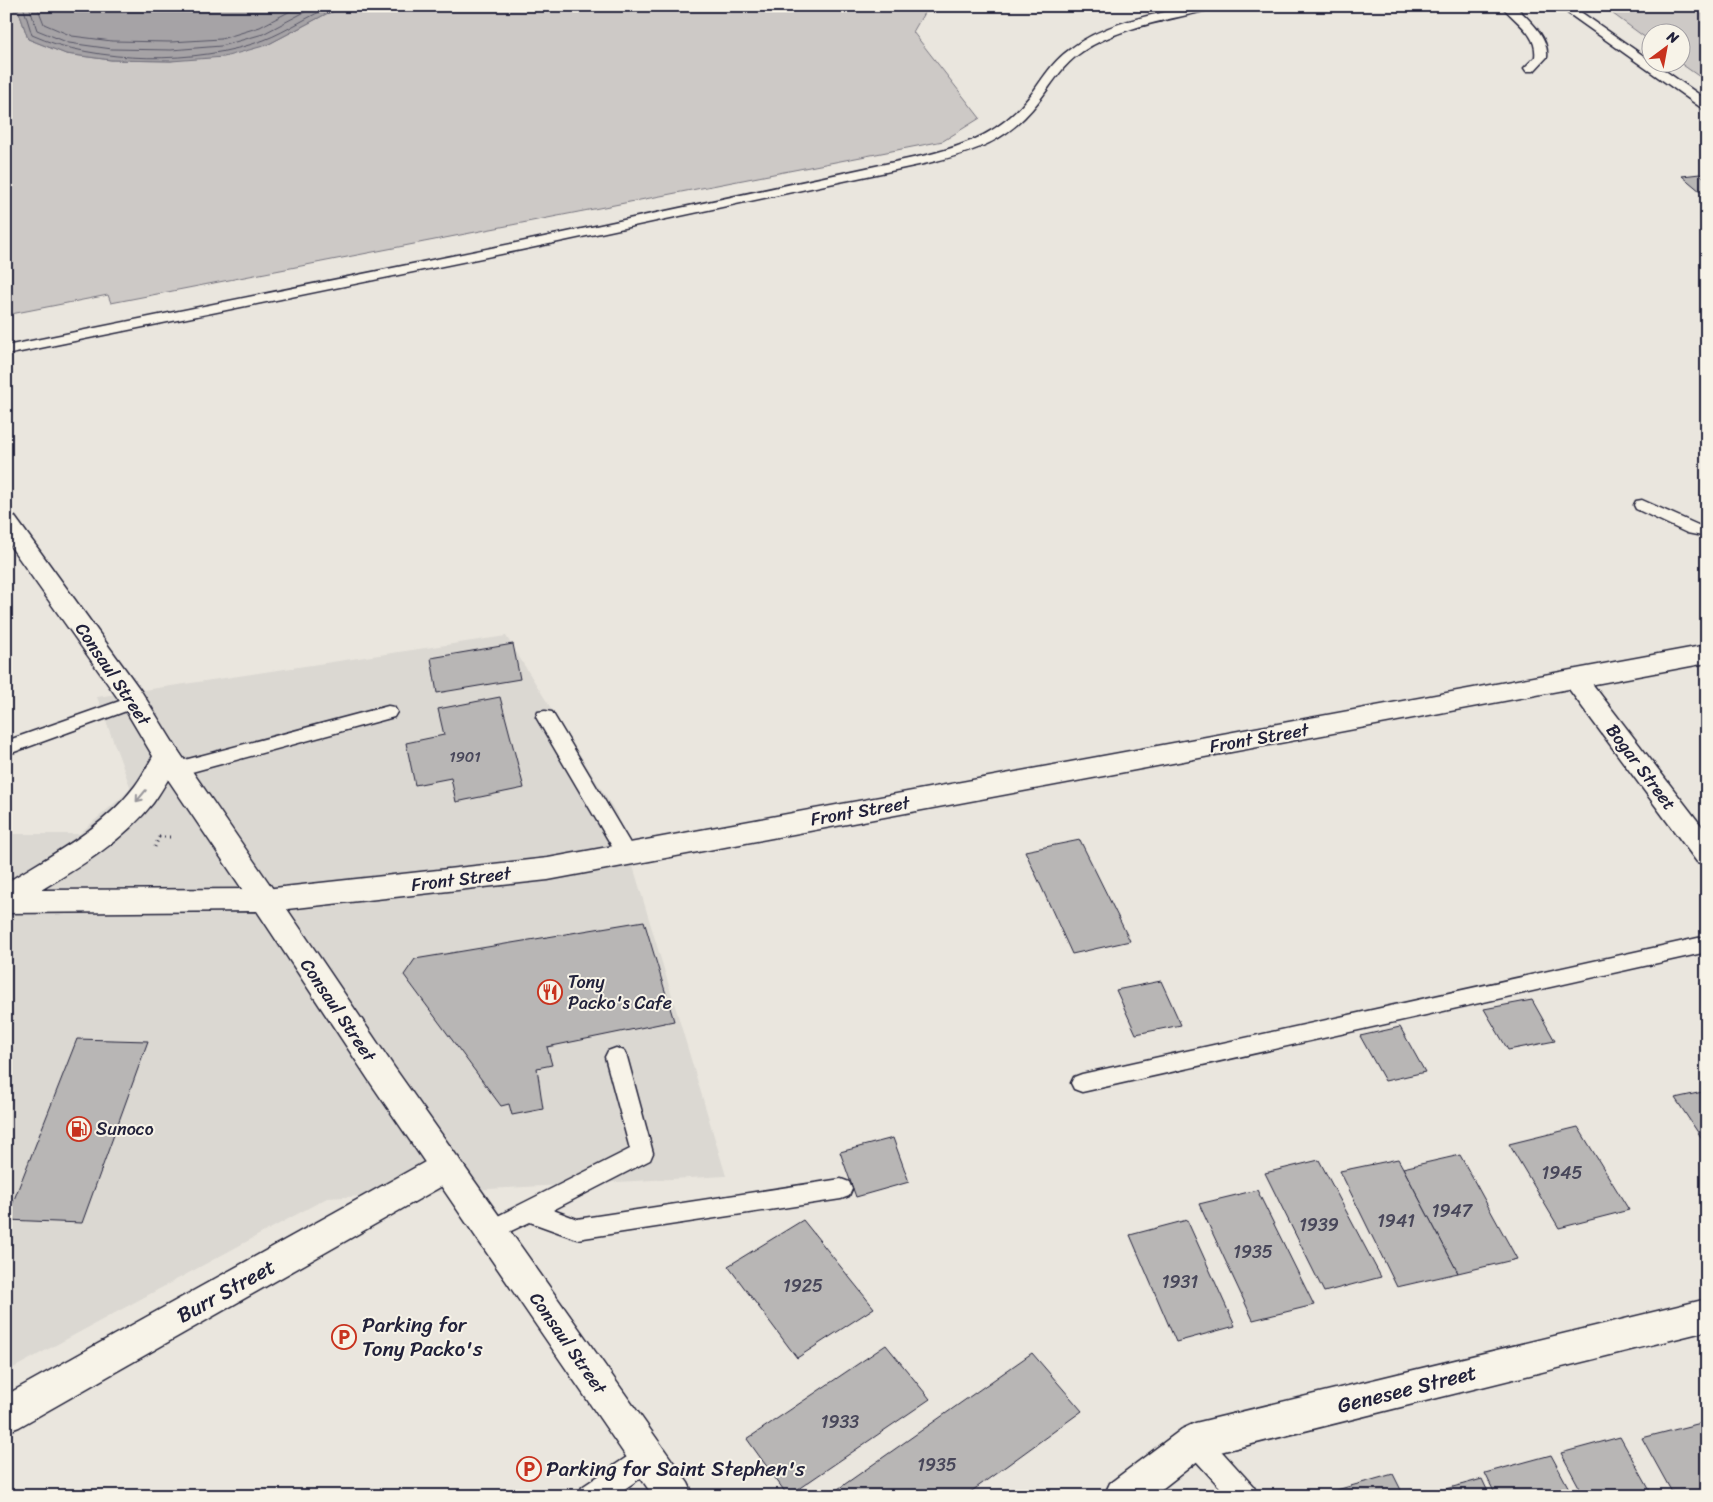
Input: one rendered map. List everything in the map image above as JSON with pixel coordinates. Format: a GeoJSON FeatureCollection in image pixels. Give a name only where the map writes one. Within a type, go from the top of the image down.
{"type":"FeatureCollection","features":[{"type":"Feature","properties":{"kind":"street","name":"Consaul Street"},"geometry":{"type":"LineString","coordinates":[[6,522],[134,702],[312,973],[675,1496]]}},
{"type":"Feature","properties":{"kind":"street","name":"Front Street"},"geometry":{"type":"LineString","coordinates":[[6,902],[265,900],[548,869],[1707,654]]}},
{"type":"Feature","properties":{"kind":"street","name":"Bogar Street"},"geometry":{"type":"LineString","coordinates":[[1575,679],[1707,854]]}},
{"type":"Feature","properties":{"kind":"street"},"geometry":{"type":"LineString","coordinates":[[6,898],[99,836],[140,799],[172,762]]}},
{"type":"Feature","properties":{"kind":"street","name":"Burr Street"},"geometry":{"type":"LineString","coordinates":[[6,1415],[446,1167]]}},
{"type":"Feature","properties":{"kind":"street","name":"Genesee Street"},"geometry":{"type":"LineString","coordinates":[[1123,1496],[1195,1441],[1707,1315]]}},
{"type":"Feature","properties":{"kind":"lane"},"geometry":{"type":"LineString","coordinates":[[6,351],[116,327],[521,246],[928,160],[974,147],[1008,128],[1034,100],[1049,76],[1078,49],[1126,26],[1212,6]]}},
{"type":"Feature","properties":{"kind":"lane"},"geometry":{"type":"LineString","coordinates":[[1508,6],[1534,32],[1542,48],[1540,59],[1530,68]]}},
{"type":"Feature","properties":{"kind":"lane"},"geometry":{"type":"LineString","coordinates":[[1564,6],[1707,106]]}},
{"type":"Feature","properties":{"kind":"lane"},"geometry":{"type":"LineString","coordinates":[[1642,505],[1693,529],[1707,532]]}},
{"type":"Feature","properties":{"kind":"lane"},"geometry":{"type":"LineString","coordinates":[[6,748],[134,702]]}},
{"type":"Feature","properties":{"kind":"lane"},"geometry":{"type":"LineString","coordinates":[[172,762],[388,712]]}},
{"type":"Feature","properties":{"kind":"lane"},"geometry":{"type":"LineString","coordinates":[[545,718],[626,855]]}},
{"type":"Feature","properties":{"kind":"lane"},"geometry":{"type":"LineString","coordinates":[[1082,1083],[1707,944]]}},
{"type":"Feature","properties":{"kind":"lane"},"geometry":{"type":"LineString","coordinates":[[490,1231],[642,1153],[616,1057]]}},
{"type":"Feature","properties":{"kind":"lane"},"geometry":{"type":"LineString","coordinates":[[529,1211],[577,1229],[841,1190]]}},
{"type":"Feature","properties":{"kind":"lane"},"geometry":{"type":"LineString","coordinates":[[1195,1441],[1245,1496]]}},
{"type":"Feature","properties":{"kind":"lane"},"geometry":{"type":"LineString","coordinates":[[591,1496],[648,1458]]}},
{"type":"Feature","properties":{"kind":"path"},"geometry":{"type":"LineString","coordinates":[[159,838],[172,837]]}},
{"type":"Feature","properties":{"kind":"shaded area"},"geometry":{"type":"Polygon","coordinates":[[[6,6],[17,6],[28,39],[66,54],[111,60],[171,61],[267,45],[326,14],[349,6],[928,6],[913,32],[980,118],[943,141],[111,303],[108,295],[6,315],[6,6]]]}},
{"type":"Feature","properties":{"kind":"shaded area"},"geometry":{"type":"Polygon","coordinates":[[[1612,6],[1707,6],[1707,82],[1690,70],[1690,22],[1640,22],[1640,34],[1609,11],[1612,6]]]}},
{"type":"Feature","properties":{"kind":"shaded area"},"geometry":{"type":"Polygon","coordinates":[[[506,636],[618,816],[726,1176],[327,1198],[6,1372],[6,834],[79,834],[131,789],[97,697],[506,636]]]}},
{"type":"Feature","properties":{"kind":"water"},"geometry":{"type":"Polygon","coordinates":[[[17,6],[349,6],[326,14],[267,45],[224,57],[171,61],[111,60],[66,54],[28,39],[17,6]]]}},
{"type":"Feature","properties":{"kind":"building"},"geometry":{"type":"Polygon","coordinates":[[[1700,174],[1707,180],[1707,197],[1682,176],[1700,174]]]}},
{"type":"Feature","properties":{"kind":"building"},"geometry":{"type":"Polygon","coordinates":[[[513,644],[520,679],[437,693],[431,658],[513,644]]]}},
{"type":"Feature","properties":{"kind":"building"},"geometry":{"type":"Polygon","coordinates":[[[500,697],[524,788],[456,802],[451,778],[415,785],[406,743],[444,735],[438,709],[500,697]]]}},
{"type":"Feature","properties":{"kind":"building"},"geometry":{"type":"Polygon","coordinates":[[[1080,840],[1130,941],[1072,954],[1025,851],[1080,840]]]}},
{"type":"Feature","properties":{"kind":"building"},"geometry":{"type":"Polygon","coordinates":[[[644,921],[674,1021],[547,1047],[552,1065],[537,1068],[543,1109],[512,1115],[509,1104],[501,1106],[404,975],[415,959],[644,921]]]}},
{"type":"Feature","properties":{"kind":"building"},"geometry":{"type":"Polygon","coordinates":[[[1161,981],[1181,1025],[1136,1034],[1116,990],[1161,981]]]}},
{"type":"Feature","properties":{"kind":"building"},"geometry":{"type":"Polygon","coordinates":[[[1532,1000],[1555,1041],[1508,1050],[1484,1009],[1532,1000]]]}},
{"type":"Feature","properties":{"kind":"building"},"geometry":{"type":"Polygon","coordinates":[[[1400,1027],[1425,1072],[1385,1081],[1360,1036],[1400,1027]]]}},
{"type":"Feature","properties":{"kind":"building","name":"Sunoco"},"geometry":{"type":"Polygon","coordinates":[[[77,1039],[148,1041],[82,1223],[6,1220],[77,1039]]]}},
{"type":"Feature","properties":{"kind":"building"},"geometry":{"type":"Polygon","coordinates":[[[1707,1091],[1707,1146],[1675,1098],[1707,1091]]]}},
{"type":"Feature","properties":{"kind":"building"},"geometry":{"type":"Polygon","coordinates":[[[1578,1127],[1629,1210],[1559,1228],[1509,1144],[1578,1127]]]}},
{"type":"Feature","properties":{"kind":"building"},"geometry":{"type":"Polygon","coordinates":[[[893,1138],[909,1182],[856,1197],[840,1152],[893,1138]]]}},
{"type":"Feature","properties":{"kind":"building"},"geometry":{"type":"Polygon","coordinates":[[[1460,1155],[1517,1259],[1458,1273],[1403,1168],[1460,1155]]]}},
{"type":"Feature","properties":{"kind":"building"},"geometry":{"type":"Polygon","coordinates":[[[1398,1159],[1458,1273],[1397,1287],[1340,1171],[1398,1159]]]}},
{"type":"Feature","properties":{"kind":"building"},"geometry":{"type":"Polygon","coordinates":[[[1319,1160],[1381,1277],[1324,1292],[1265,1173],[1319,1160]]]}},
{"type":"Feature","properties":{"kind":"building"},"geometry":{"type":"Polygon","coordinates":[[[1257,1190],[1314,1305],[1253,1320],[1199,1204],[1257,1190]]]}},
{"type":"Feature","properties":{"kind":"building"},"geometry":{"type":"Polygon","coordinates":[[[803,1220],[874,1308],[797,1358],[728,1266],[803,1220]]]}},
{"type":"Feature","properties":{"kind":"building"},"geometry":{"type":"Polygon","coordinates":[[[1187,1220],[1235,1326],[1176,1342],[1130,1235],[1187,1220]]]}},
{"type":"Feature","properties":{"kind":"building"},"geometry":{"type":"Polygon","coordinates":[[[886,1345],[930,1399],[788,1496],[747,1439],[886,1345]]]}},
{"type":"Feature","properties":{"kind":"building"},"geometry":{"type":"Polygon","coordinates":[[[1032,1353],[1082,1411],[965,1496],[828,1496],[1032,1353]]]}},
{"type":"Feature","properties":{"kind":"building"},"geometry":{"type":"Polygon","coordinates":[[[1701,1423],[1707,1433],[1707,1496],[1674,1496],[1642,1438],[1701,1423]]]}},
{"type":"Feature","properties":{"kind":"building"},"geometry":{"type":"Polygon","coordinates":[[[1620,1437],[1653,1496],[1584,1496],[1561,1453],[1620,1437]]]}},
{"type":"Feature","properties":{"kind":"building"},"geometry":{"type":"Polygon","coordinates":[[[1551,1455],[1573,1496],[1496,1496],[1485,1473],[1551,1455]]]}},
{"type":"Feature","properties":{"kind":"building"},"geometry":{"type":"Polygon","coordinates":[[[1393,1474],[1404,1496],[1327,1496],[1326,1493],[1393,1474]]]}},
{"type":"Feature","properties":{"kind":"building"},"geometry":{"type":"Polygon","coordinates":[[[1482,1479],[1490,1496],[1420,1496],[1482,1479]]]}},
{"type":"Feature","properties":{"kind":"place","name":"Tony Packo's Cafe"},"geometry":{"type":"Point","coordinates":[550,992]}},
{"type":"Feature","properties":{"kind":"place","name":"Sunoco"},"geometry":{"type":"Point","coordinates":[79,1129]}},
{"type":"Feature","properties":{"kind":"place","name":"Parking for Tony Packo's"},"geometry":{"type":"Point","coordinates":[344,1337]}},
{"type":"Feature","properties":{"kind":"place","name":"Parking for Saint Stephen's"},"geometry":{"type":"Point","coordinates":[529,1469]}}]}
